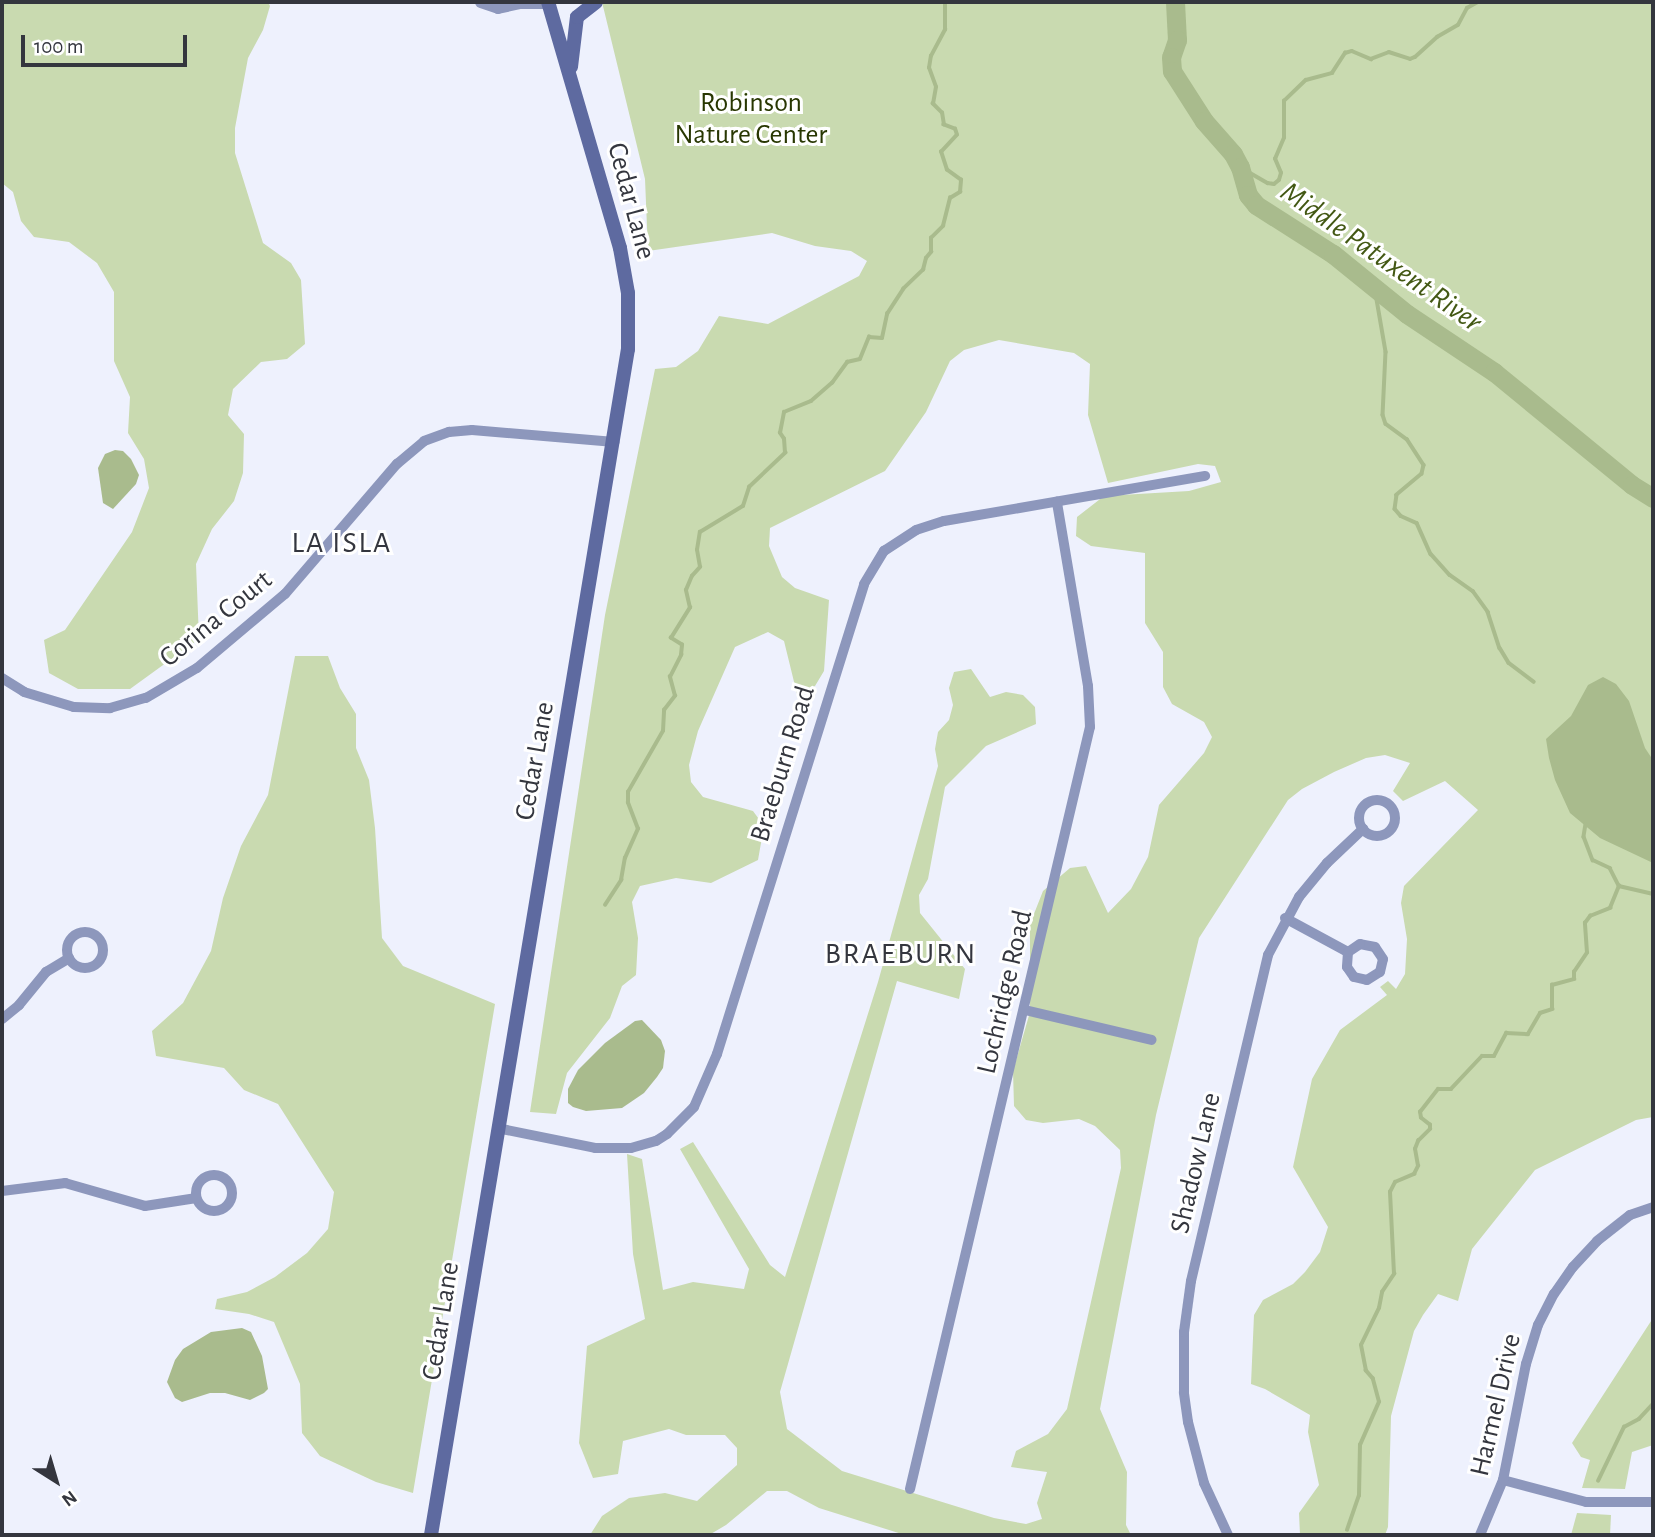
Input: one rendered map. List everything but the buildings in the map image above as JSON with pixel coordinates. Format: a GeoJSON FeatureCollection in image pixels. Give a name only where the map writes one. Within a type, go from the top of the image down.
{"type":"FeatureCollection","features":[{"type":"Feature","properties":{"kind":"main road"},"geometry":{"type":"LineString","coordinates":[[570,76],[574,24],[580,12],[596,2]]}},
{"type":"Feature","properties":{"kind":"main road","name":"Cedar Lane"},"geometry":{"type":"LineString","coordinates":[[431,1535],[628,349],[628,293],[616,233],[548,3]]}},
{"type":"Feature","properties":{"kind":"street"},"geometry":{"type":"LineString","coordinates":[[481,2],[498,8],[520,3],[548,3]]}},
{"type":"Feature","properties":{"kind":"street","name":"Corina Court"},"geometry":{"type":"LineString","coordinates":[[2,678],[24,692],[74,707],[110,708],[146,698],[197,668],[285,594],[397,464],[424,441],[449,432],[472,429],[614,442]]}},
{"type":"Feature","properties":{"kind":"street","name":"Braeburn Road"},"geometry":{"type":"LineString","coordinates":[[497,1128],[615,1149],[656,1141],[686,1118],[701,1095],[717,1054],[869,573],[884,551],[916,530],[944,521],[1205,476]]}},
{"type":"Feature","properties":{"kind":"street","name":"Lochridge Road"},"geometry":{"type":"LineString","coordinates":[[910,1489],[1090,727],[1088,686],[1057,502]]}},
{"type":"Feature","properties":{"kind":"street","name":"Shadow Lane"},"geometry":{"type":"LineString","coordinates":[[1228,1535],[1194,1452],[1184,1392],[1184,1332],[1191,1281],[1262,974],[1285,918],[1311,880],[1363,829]]}},
{"type":"Feature","properties":{"kind":"street"},"geometry":{"type":"LineString","coordinates":[[1285,918],[1348,953]]}},
{"type":"Feature","properties":{"kind":"street"},"geometry":{"type":"LineString","coordinates":[[2,1019],[19,1005],[46,972],[69,957]]}},
{"type":"Feature","properties":{"kind":"street"},"geometry":{"type":"LineString","coordinates":[[1025,1010],[1152,1040]]}},
{"type":"Feature","properties":{"kind":"street"},"geometry":{"type":"LineString","coordinates":[[2,1191],[65,1182],[145,1206],[167,1205],[196,1198]]}},
{"type":"Feature","properties":{"kind":"street","name":"Harmel Drive"},"geometry":{"type":"LineString","coordinates":[[1480,1535],[1503,1480],[1526,1364],[1538,1325],[1554,1294],[1573,1267],[1597,1241],[1630,1215],[1653,1207]]}},
{"type":"Feature","properties":{"kind":"street"},"geometry":{"type":"LineString","coordinates":[[1503,1480],[1586,1502],[1653,1502]]}},
{"type":"Feature","properties":{"kind":"green space"},"geometry":{"type":"Polygon","coordinates":[[[2,2],[268,2],[270,6],[263,30],[248,58],[235,128],[235,153],[263,243],[291,263],[301,280],[305,344],[287,359],[261,362],[233,389],[228,415],[244,434],[243,473],[234,501],[212,529],[196,564],[199,639],[130,689],[78,689],[49,673],[44,640],[65,630],[132,532],[149,488],[144,459],[128,433],[130,397],[114,361],[114,292],[97,263],[69,242],[34,237],[21,221],[13,192],[2,183],[2,2]]]}},
{"type":"Feature","properties":{"kind":"green space","name":"Robinson Nature Center"},"geometry":{"type":"Polygon","coordinates":[[[602,2],[1653,2],[1653,1117],[1636,1120],[1535,1170],[1472,1249],[1458,1301],[1438,1294],[1423,1315],[1414,1331],[1391,1416],[1388,1527],[1385,1535],[1300,1535],[1299,1513],[1319,1485],[1308,1432],[1310,1415],[1251,1384],[1254,1315],[1263,1300],[1293,1284],[1305,1272],[1320,1252],[1328,1227],[1293,1167],[1312,1079],[1340,1030],[1387,995],[1380,987],[1388,981],[1396,989],[1405,974],[1407,939],[1401,903],[1404,886],[1478,810],[1445,781],[1403,801],[1393,791],[1410,763],[1385,755],[1366,758],[1334,772],[1302,789],[1288,800],[1199,938],[1156,1115],[1100,1409],[1127,1472],[1126,1525],[1131,1535],[905,1535],[819,1508],[787,1491],[767,1491],[726,1525],[709,1535],[590,1535],[602,1516],[629,1498],[665,1493],[697,1501],[737,1465],[737,1448],[725,1435],[686,1435],[669,1429],[623,1441],[618,1474],[593,1478],[579,1443],[587,1346],[645,1319],[633,1254],[627,1154],[642,1159],[663,1290],[693,1282],[744,1289],[749,1269],[680,1149],[693,1142],[770,1265],[785,1277],[878,982],[938,766],[935,749],[938,732],[949,720],[953,705],[949,688],[954,672],[971,669],[990,697],[1006,692],[1023,695],[1035,707],[1036,724],[986,746],[945,787],[928,879],[919,895],[920,913],[965,969],[959,999],[897,981],[780,1392],[787,1429],[842,1471],[994,1518],[1026,1524],[1042,1519],[1037,1503],[1047,1472],[1011,1467],[1016,1451],[1048,1434],[1067,1409],[1121,1168],[1120,1150],[1095,1126],[1079,1119],[1043,1123],[1026,1120],[1014,1106],[1013,1071],[1030,1012],[1030,924],[1043,891],[1070,868],[1086,866],[1108,913],[1131,889],[1148,857],[1159,805],[1204,753],[1212,737],[1204,722],[1172,704],[1163,687],[1163,652],[1145,623],[1145,553],[1091,546],[1076,536],[1077,517],[1104,496],[1189,491],[1221,482],[1215,466],[1198,464],[1108,483],[1088,415],[1090,364],[1074,353],[999,340],[964,350],[950,361],[926,412],[885,471],[770,528],[769,546],[782,577],[795,588],[829,600],[824,671],[815,686],[797,694],[784,641],[768,632],[735,647],[698,731],[689,765],[691,782],[703,797],[753,811],[764,826],[758,860],[711,883],[676,878],[640,886],[632,902],[638,938],[636,975],[622,986],[610,1018],[567,1073],[556,1114],[530,1112],[605,615],[655,369],[676,367],[698,351],[719,316],[768,324],[859,276],[867,261],[851,251],[815,246],[772,233],[648,251],[645,179],[602,2]]]}},
{"type":"Feature","properties":{"kind":"green space"},"geometry":{"type":"Polygon","coordinates":[[[295,656],[328,656],[340,688],[356,714],[356,748],[369,780],[375,828],[382,938],[403,966],[495,1004],[413,1493],[376,1482],[320,1456],[302,1433],[300,1384],[274,1322],[249,1314],[215,1309],[217,1299],[247,1292],[275,1277],[307,1253],[328,1229],[334,1192],[278,1104],[244,1090],[224,1068],[156,1056],[152,1031],[183,1003],[211,951],[223,898],[241,846],[268,795],[295,656]]]}},
{"type":"Feature","properties":{"kind":"green space"},"geometry":{"type":"Polygon","coordinates":[[[1653,1318],[1653,1445],[1632,1452],[1625,1489],[1582,1488],[1590,1460],[1581,1457],[1572,1443],[1653,1318]]]}},
{"type":"Feature","properties":{"kind":"green space"},"geometry":{"type":"Polygon","coordinates":[[[1577,1513],[1611,1515],[1610,1535],[1571,1535],[1577,1513]]]}},
{"type":"Feature","properties":{"kind":"shaded area"},"geometry":{"type":"Polygon","coordinates":[[[115,450],[123,451],[131,459],[139,475],[136,484],[113,509],[103,503],[98,468],[105,454],[115,450]]]}},
{"type":"Feature","properties":{"kind":"shaded area"},"geometry":{"type":"Polygon","coordinates":[[[1603,677],[1616,684],[1629,701],[1645,748],[1653,760],[1653,863],[1600,838],[1570,813],[1555,780],[1549,758],[1546,739],[1571,716],[1588,685],[1603,677]]]}},
{"type":"Feature","properties":{"kind":"shaded area"},"geometry":{"type":"Polygon","coordinates":[[[642,1020],[661,1040],[665,1051],[663,1068],[644,1093],[622,1108],[586,1111],[568,1103],[568,1089],[578,1070],[605,1043],[635,1021],[642,1020]]]}},
{"type":"Feature","properties":{"kind":"shaded area"},"geometry":{"type":"Polygon","coordinates":[[[242,1328],[251,1332],[262,1356],[268,1389],[250,1400],[225,1393],[210,1393],[182,1402],[175,1398],[167,1382],[175,1360],[183,1349],[211,1332],[242,1328]]]}},
{"type":"Feature","properties":{"kind":"waterway"},"geometry":{"type":"LineString","coordinates":[[605,905],[621,880],[625,858],[638,829],[628,803],[628,792],[663,731],[664,710],[675,696],[670,677],[681,655],[682,645],[671,638],[690,608],[686,590],[692,576],[700,567],[697,550],[700,532],[743,506],[749,487],[785,453],[784,439],[780,433],[784,412],[811,401],[832,383],[847,362],[860,359],[869,337],[882,338],[887,314],[903,289],[923,270],[926,258],[931,252],[931,238],[943,226],[950,198],[960,192],[961,180],[947,170],[941,152],[957,135],[955,129],[944,125],[942,113],[933,104],[936,87],[929,68],[931,56],[945,30],[945,2]]}},
{"type":"Feature","properties":{"kind":"waterway","name":"Middle Patuxent River"},"geometry":{"type":"LineString","coordinates":[[1175,2],[1177,40],[1171,57],[1172,71],[1204,121],[1233,154],[1240,167],[1248,195],[1256,205],[1333,254],[1407,314],[1494,372],[1632,485],[1653,498]]}},
{"type":"Feature","properties":{"kind":"waterway"},"geometry":{"type":"LineString","coordinates":[[1240,167],[1268,183],[1274,184],[1279,180],[1281,173],[1275,159],[1284,138],[1284,101],[1306,80],[1332,73],[1345,53],[1352,51],[1371,59],[1389,52],[1410,59],[1415,57],[1437,37],[1458,25],[1467,8],[1478,2]]}},
{"type":"Feature","properties":{"kind":"waterway"},"geometry":{"type":"LineString","coordinates":[[1375,288],[1386,352],[1383,415],[1386,424],[1407,439],[1424,465],[1422,474],[1397,495],[1395,509],[1401,516],[1417,523],[1431,554],[1450,575],[1473,591],[1488,612],[1500,648],[1509,663],[1534,682]]}},
{"type":"Feature","properties":{"kind":"waterway"},"geometry":{"type":"LineString","coordinates":[[1586,824],[1584,837],[1593,860],[1610,868],[1619,886],[1653,894]]}},
{"type":"Feature","properties":{"kind":"waterway"},"geometry":{"type":"LineString","coordinates":[[1347,1530],[1359,1496],[1360,1445],[1379,1402],[1373,1379],[1366,1371],[1361,1345],[1379,1308],[1382,1292],[1394,1274],[1390,1192],[1395,1182],[1414,1174],[1418,1166],[1415,1149],[1418,1141],[1430,1129],[1430,1125],[1421,1118],[1420,1112],[1438,1089],[1451,1089],[1482,1056],[1494,1056],[1506,1033],[1528,1034],[1540,1013],[1552,1009],[1552,985],[1574,979],[1574,972],[1587,953],[1585,923],[1590,916],[1610,908],[1619,886]]}},
{"type":"Feature","properties":{"kind":"waterway"},"geometry":{"type":"LineString","coordinates":[[1598,1481],[1624,1427],[1639,1419],[1653,1404]]}},
{"type":"Feature","properties":{"kind":"district","name":"LA ISLA"},"geometry":{"type":"Point","coordinates":[342,543]}},
{"type":"Feature","properties":{"kind":"district","name":"BRAEBURN"},"geometry":{"type":"Point","coordinates":[901,954]}}]}
